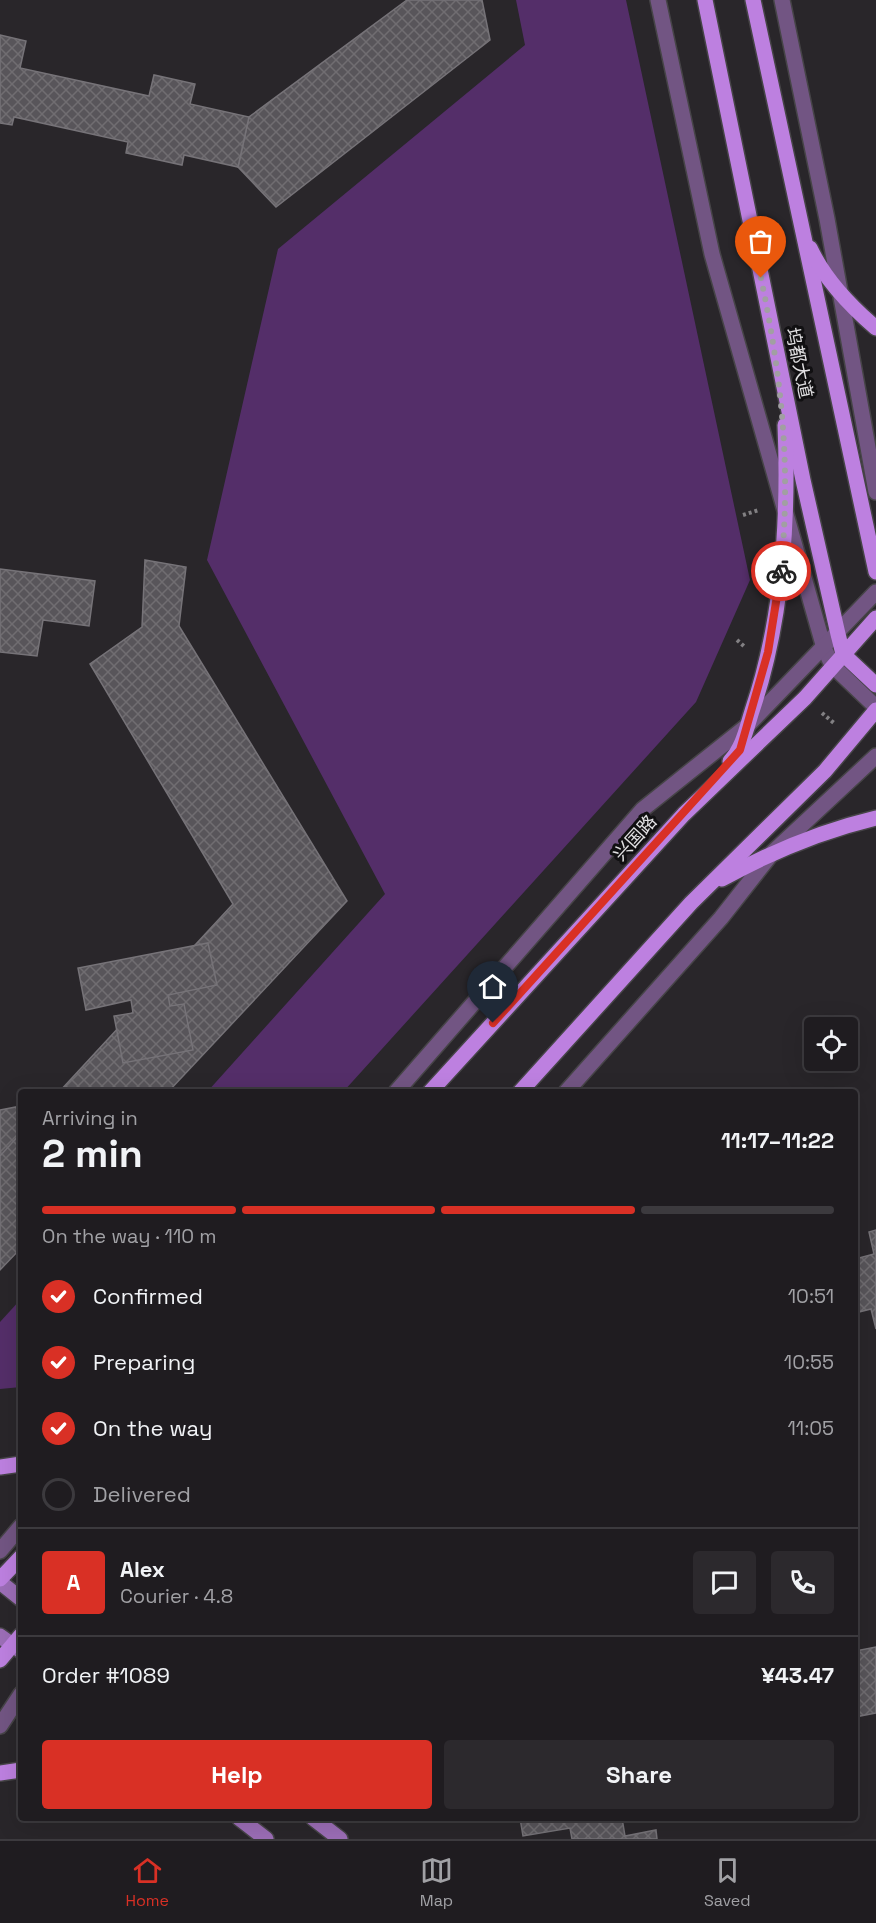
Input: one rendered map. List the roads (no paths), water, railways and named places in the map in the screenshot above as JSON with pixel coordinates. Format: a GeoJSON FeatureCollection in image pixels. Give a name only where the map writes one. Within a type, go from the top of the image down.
{"type":"FeatureCollection","features":[{"type":"Feature","properties":{"kind":"main road","name":"坞都大道"},"geometry":{"type":"LineString","coordinates":[[705,0],[766,301],[843,654]]}},
{"type":"Feature","properties":{"kind":"main road","name":"坞都大道"},"geometry":{"type":"LineString","coordinates":[[753,0],[876,572]]}},
{"type":"Feature","properties":{"kind":"main road"},"geometry":{"type":"LineString","coordinates":[[801,228],[815,258],[840,294],[876,328]]}},
{"type":"Feature","properties":{"kind":"main road"},"geometry":{"type":"LineString","coordinates":[[684,814],[740,750],[770,641],[780,585],[786,512],[784,414],[766,301]]}},
{"type":"Feature","properties":{"kind":"main road","name":"兴国路"},"geometry":{"type":"LineString","coordinates":[[433,1089],[684,814],[805,698],[876,618]]}},
{"type":"Feature","properties":{"kind":"main road"},"geometry":{"type":"LineString","coordinates":[[843,654],[876,685]]}},
{"type":"Feature","properties":{"kind":"main road"},"geometry":{"type":"LineString","coordinates":[[522,1089],[691,903],[825,771],[876,709]]}},
{"type":"Feature","properties":{"kind":"main road"},"geometry":{"type":"LineString","coordinates":[[691,903],[718,881],[773,852],[849,825],[876,818]]}},
{"type":"Feature","properties":{"kind":"main road"},"geometry":{"type":"LineString","coordinates":[[0,1467],[18,1464]]}},
{"type":"Feature","properties":{"kind":"main road"},"geometry":{"type":"LineString","coordinates":[[18,1560],[0,1580],[18,1596]]}},
{"type":"Feature","properties":{"kind":"main road"},"geometry":{"type":"LineString","coordinates":[[0,1660],[14,1642]]}},
{"type":"Feature","properties":{"kind":"main road"},"geometry":{"type":"LineString","coordinates":[[0,1773],[18,1770]]}},
{"type":"Feature","properties":{"kind":"main road"},"geometry":{"type":"LineString","coordinates":[[243,1821],[266,1839]]}},
{"type":"Feature","properties":{"kind":"main road"},"geometry":{"type":"LineString","coordinates":[[317,1821],[340,1839]]}},
{"type":"Feature","properties":{"kind":"street"},"geometry":{"type":"LineString","coordinates":[[658,0],[712,254],[824,648],[832,665],[876,709]]}},
{"type":"Feature","properties":{"kind":"street"},"geometry":{"type":"LineString","coordinates":[[782,0],[876,492]]}},
{"type":"Feature","properties":{"kind":"street"},"geometry":{"type":"LineString","coordinates":[[399,1089],[643,809],[748,725],[876,592]]}},
{"type":"Feature","properties":{"kind":"street"},"geometry":{"type":"LineString","coordinates":[[569,1089],[721,918],[773,852],[876,756]]}},
{"type":"Feature","properties":{"kind":"street"},"geometry":{"type":"LineString","coordinates":[[0,1551],[18,1530]]}},
{"type":"Feature","properties":{"kind":"street"},"geometry":{"type":"LineString","coordinates":[[0,1726],[18,1699]]}}]}
